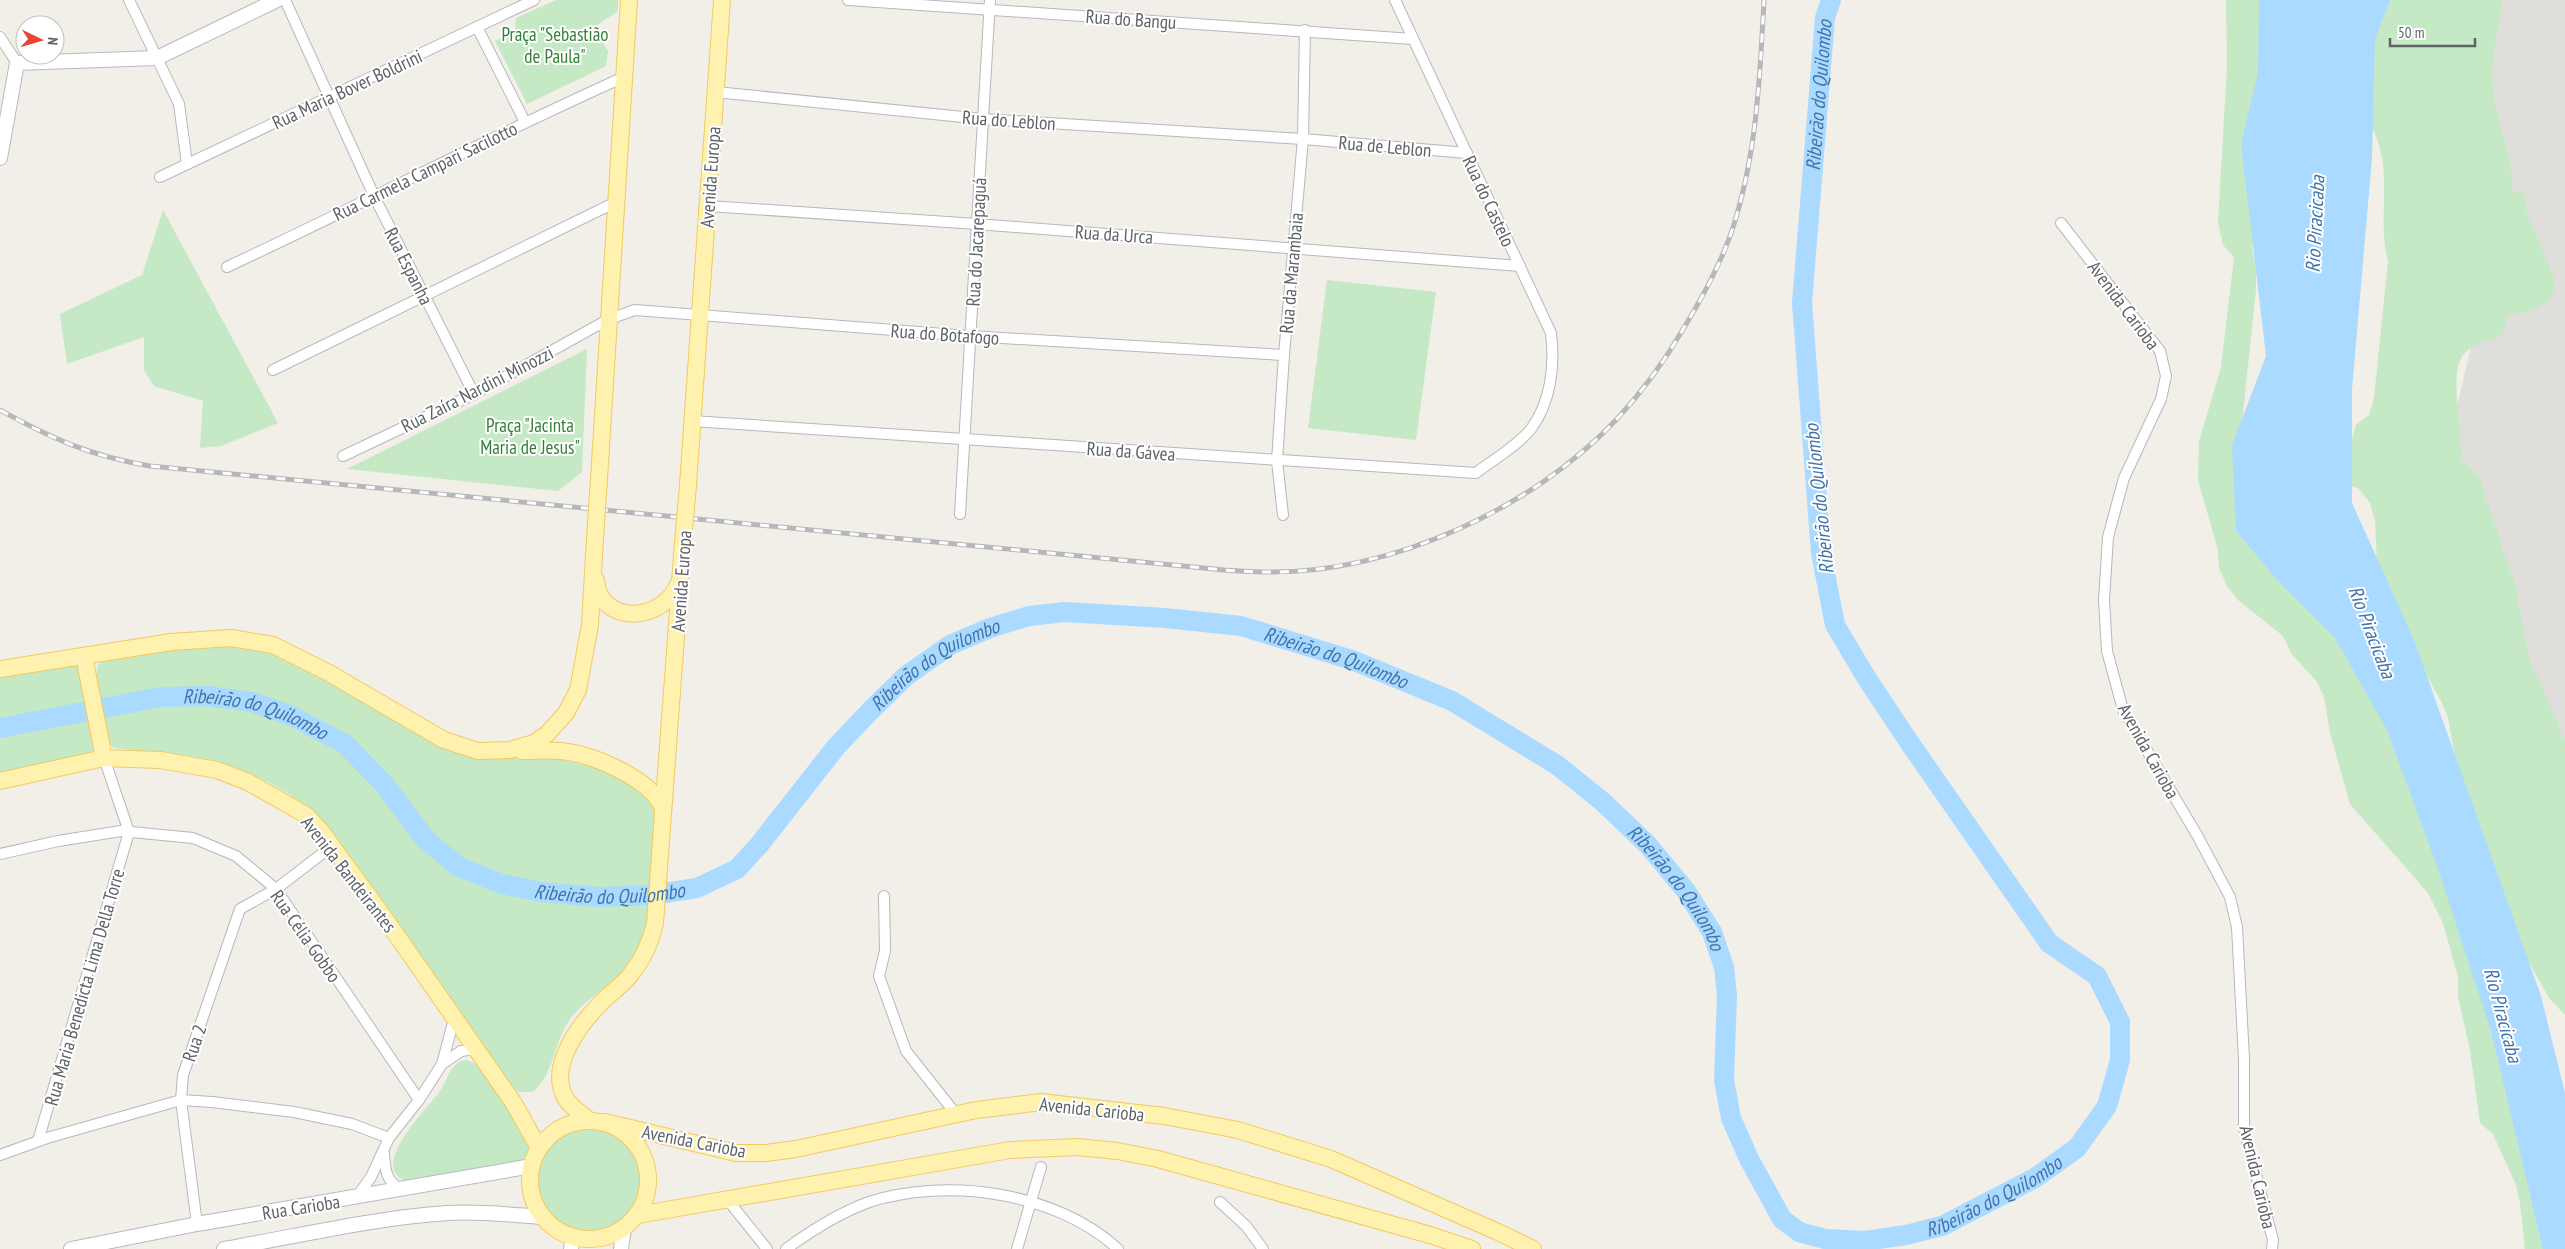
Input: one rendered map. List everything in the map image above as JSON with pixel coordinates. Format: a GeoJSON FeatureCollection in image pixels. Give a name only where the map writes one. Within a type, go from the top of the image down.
{"type":"FeatureCollection","features":[{"type":"Feature","properties":{"kind":"main road"},"geometry":{"type":"LineString","coordinates":[[65,61],[157,58],[277,0]]}},
{"type":"Feature","properties":{"kind":"main road"},"geometry":{"type":"LineString","coordinates":[[510,750],[534,743],[560,721],[578,690],[586,653],[594,560],[629,0]]}},
{"type":"Feature","properties":{"kind":"main road","name":"Avenida Europa"},"geometry":{"type":"LineString","coordinates":[[589,1120],[573,1108],[565,1098],[561,1076],[563,1063],[578,1030],[588,1016],[630,975],[646,952],[652,938],[657,907],[722,0]]}},
{"type":"Feature","properties":{"kind":"main road"},"geometry":{"type":"LineString","coordinates":[[0,158],[17,65]]}},
{"type":"Feature","properties":{"kind":"main road"},"geometry":{"type":"LineString","coordinates":[[594,560],[597,588],[601,597],[616,610],[627,613],[646,613],[656,610],[673,594],[681,576]]}},
{"type":"Feature","properties":{"kind":"main road"},"geometry":{"type":"LineString","coordinates":[[0,669],[171,642],[231,638],[273,645],[329,673],[444,740],[478,751],[561,751],[590,758],[644,783],[659,798],[663,808]]}},
{"type":"Feature","properties":{"kind":"main road"},"geometry":{"type":"LineString","coordinates":[[84,656],[104,758]]}},
{"type":"Feature","properties":{"kind":"main road","name":"Avenida Bandeirantes"},"geometry":{"type":"LineString","coordinates":[[0,781],[104,758],[145,759],[188,764],[217,770],[248,782],[306,815],[332,846],[476,1049],[513,1102],[539,1148]]}},
{"type":"Feature","properties":{"kind":"main road","name":"Avenida Carioba"},"geometry":{"type":"LineString","coordinates":[[605,1122],[736,1153],[766,1153],[796,1149],[956,1114],[1041,1102],[1164,1116],[1238,1130],[1331,1159],[1533,1249]]}},
{"type":"Feature","properties":{"kind":"main road"},"geometry":{"type":"LineString","coordinates":[[589,1120],[605,1122],[623,1130],[630,1136],[646,1160],[649,1179],[646,1198],[638,1215],[624,1228],[608,1236],[572,1243],[543,1217],[534,1202],[530,1184],[532,1166],[539,1148],[548,1136],[560,1128],[589,1120]]}},
{"type":"Feature","properties":{"kind":"main road","name":"Avenida Carioba"},"geometry":{"type":"LineString","coordinates":[[638,1215],[1010,1150],[1077,1147],[1118,1151],[1158,1159],[1430,1235],[1472,1249]]}},
{"type":"Feature","properties":{"kind":"main road","name":"Rua Carioba"},"geometry":{"type":"LineString","coordinates":[[71,1249],[197,1224],[356,1198],[532,1166]]}},
{"type":"Feature","properties":{"kind":"main road","name":"Rua Carioba"},"geometry":{"type":"LineString","coordinates":[[224,1249],[369,1224],[446,1214],[483,1212],[543,1217]]}},
{"type":"Feature","properties":{"kind":"main road"},"geometry":{"type":"LineString","coordinates":[[621,1249],[624,1228]]}},
{"type":"Feature","properties":{"kind":"street"},"geometry":{"type":"LineString","coordinates":[[129,0],[179,104],[188,164]]}},
{"type":"Feature","properties":{"kind":"street","name":"Rua Espanha"},"geometry":{"type":"LineString","coordinates":[[285,0],[375,198],[474,394]]}},
{"type":"Feature","properties":{"kind":"street","name":"Rua Maria Bover Boldrini"},"geometry":{"type":"LineString","coordinates":[[160,177],[534,0]]}},
{"type":"Feature","properties":{"kind":"street","name":"Rua do Bangu"},"geometry":{"type":"LineString","coordinates":[[848,0],[989,5],[1413,39]]}},
{"type":"Feature","properties":{"kind":"street","name":"Rua do Castelo"},"geometry":{"type":"LineString","coordinates":[[1395,0],[1551,333],[1554,360],[1543,408]]}},
{"type":"Feature","properties":{"kind":"street","name":"Rua do Jacarepaguá"},"geometry":{"type":"LineString","coordinates":[[960,514],[989,5]]}},
{"type":"Feature","properties":{"kind":"street"},"geometry":{"type":"LineString","coordinates":[[477,27],[525,122]]}},
{"type":"Feature","properties":{"kind":"street","name":"Rua da Marambaia"},"geometry":{"type":"LineString","coordinates":[[1283,515],[1278,461],[1284,355],[1303,139],[1305,30]]}},
{"type":"Feature","properties":{"kind":"street"},"geometry":{"type":"LineString","coordinates":[[0,37],[15,60]]}},
{"type":"Feature","properties":{"kind":"street","name":"Rua Carmela Campari Sacilotto"},"geometry":{"type":"LineString","coordinates":[[227,267],[375,198],[525,122],[624,76]]}},
{"type":"Feature","properties":{"kind":"street","name":"Rua do Leblon"},"geometry":{"type":"LineString","coordinates":[[716,92],[983,120],[1303,139]]}},
{"type":"Feature","properties":{"kind":"street","name":"Rua de Leblon"},"geometry":{"type":"LineString","coordinates":[[1303,139],[1467,153]]}},
{"type":"Feature","properties":{"kind":"street"},"geometry":{"type":"LineString","coordinates":[[272,370],[425,298],[616,202]]}},
{"type":"Feature","properties":{"kind":"street","name":"Rua da Urca"},"geometry":{"type":"LineString","coordinates":[[708,206],[977,224],[1520,266]]}},
{"type":"Feature","properties":{"kind":"street","name":"Avenida Carioba"},"geometry":{"type":"LineString","coordinates":[[2061,223],[2160,352],[2166,376],[2161,399],[2124,478],[2108,537],[2104,600],[2107,650],[2122,710],[2197,835],[2230,897],[2237,928],[2244,1059],[2244,1129],[2273,1240],[2272,1249]]}},
{"type":"Feature","properties":{"kind":"street","name":"Rua do Botafogo"},"geometry":{"type":"LineString","coordinates":[[609,319],[635,310],[970,336],[1284,355]]}},
{"type":"Feature","properties":{"kind":"street","name":"Rua Zaíra Nardini Minozzi"},"geometry":{"type":"LineString","coordinates":[[343,456],[474,394],[609,319]]}},
{"type":"Feature","properties":{"kind":"street","name":"Rua da Gávea"},"geometry":{"type":"LineString","coordinates":[[692,421],[1278,461],[1476,472],[1530,430],[1543,408]]}},
{"type":"Feature","properties":{"kind":"street"},"geometry":{"type":"LineString","coordinates":[[104,758],[129,832]]}},
{"type":"Feature","properties":{"kind":"street","name":"Rua Célia Gobbo"},"geometry":{"type":"LineString","coordinates":[[0,854],[58,840],[129,832],[192,838],[236,856],[276,889],[419,1100]]}},
{"type":"Feature","properties":{"kind":"street","name":"Rua Maria Benedicta Lima Della Torre"},"geometry":{"type":"LineString","coordinates":[[38,1141],[129,832]]}},
{"type":"Feature","properties":{"kind":"street","name":"Rua 2"},"geometry":{"type":"LineString","coordinates":[[197,1224],[180,1100],[183,1075],[240,909],[276,889],[332,846]]}},
{"type":"Feature","properties":{"kind":"street"},"geometry":{"type":"LineString","coordinates":[[884,896],[885,951],[879,976],[906,1052],[956,1114]]}},
{"type":"Feature","properties":{"kind":"street"},"geometry":{"type":"LineString","coordinates":[[356,1198],[361,1193],[384,1153],[389,1138],[419,1100],[442,1064],[454,1019]]}},
{"type":"Feature","properties":{"kind":"street"},"geometry":{"type":"LineString","coordinates":[[442,1064],[462,1051],[476,1049]]}},
{"type":"Feature","properties":{"kind":"street"},"geometry":{"type":"LineString","coordinates":[[0,1155],[38,1141],[180,1100],[294,1112],[352,1124],[389,1138]]}},
{"type":"Feature","properties":{"kind":"street"},"geometry":{"type":"LineString","coordinates":[[384,1153],[386,1174],[394,1186],[401,1189]]}},
{"type":"Feature","properties":{"kind":"street"},"geometry":{"type":"LineString","coordinates":[[1017,1249],[1041,1167]]}},
{"type":"Feature","properties":{"kind":"street"},"geometry":{"type":"LineString","coordinates":[[786,1249],[819,1225],[869,1202],[923,1191],[978,1190],[1032,1202],[1074,1220],[1118,1249]]}},
{"type":"Feature","properties":{"kind":"street"},"geometry":{"type":"LineString","coordinates":[[727,1199],[768,1249]]}},
{"type":"Feature","properties":{"kind":"street"},"geometry":{"type":"LineString","coordinates":[[1220,1202],[1246,1226],[1262,1249]]}},
{"type":"Feature","properties":{"kind":"shaded area"},"geometry":{"type":"Polygon","coordinates":[[[2501,0],[2565,0],[2565,808],[2451,431],[2481,306],[2485,95],[2501,0]]]}},
{"type":"Feature","properties":{"kind":"green space","name":"Praça \"Sebastião de Paula\""},"geometry":{"type":"Polygon","coordinates":[[[556,0],[618,0],[618,11],[593,28],[608,51],[606,66],[527,104],[495,41],[515,31],[516,18],[556,0]]]}},
{"type":"Feature","properties":{"kind":"green space"},"geometry":{"type":"Polygon","coordinates":[[[2226,0],[2271,0],[2259,233],[2252,247],[2256,271],[2256,290],[2237,469],[2357,642],[2469,948],[2553,1249],[2525,1249],[2516,1185],[2493,1134],[2480,1123],[2470,1050],[2458,996],[2458,977],[2443,923],[2428,893],[2350,804],[2330,733],[2324,697],[2317,682],[2291,653],[2283,636],[2238,600],[2227,586],[2219,568],[2218,550],[2198,480],[2199,442],[2221,367],[2234,257],[2223,245],[2218,222],[2227,66],[2226,0]]]}},
{"type":"Feature","properties":{"kind":"green space"},"geometry":{"type":"Polygon","coordinates":[[[2383,0],[2503,0],[2493,62],[2494,100],[2509,157],[2512,191],[2525,194],[2527,214],[2555,280],[2551,296],[2540,307],[2524,313],[2507,315],[2505,328],[2501,336],[2476,345],[2463,355],[2459,364],[2456,389],[2461,458],[2479,477],[2515,585],[2529,658],[2565,740],[2565,1015],[2549,998],[2531,966],[2512,944],[2469,837],[2448,718],[2442,703],[2412,649],[2377,565],[2375,521],[2370,503],[2358,488],[2340,483],[2356,425],[2369,415],[2374,398],[2388,261],[2384,233],[2384,173],[2382,159],[2375,132],[2353,97],[2383,0]]]}},
{"type":"Feature","properties":{"kind":"green space"},"geometry":{"type":"Polygon","coordinates":[[[163,210],[278,423],[221,446],[200,448],[203,401],[154,386],[144,370],[144,337],[67,364],[60,314],[142,275],[163,210]]]}},
{"type":"Feature","properties":{"kind":"green space"},"geometry":{"type":"Polygon","coordinates":[[[1327,280],[1436,292],[1416,440],[1308,428],[1327,280]]]}},
{"type":"Feature","properties":{"kind":"green space","name":"Praça \"Jacinta Maria de Jesus\""},"geometry":{"type":"Polygon","coordinates":[[[587,349],[582,472],[558,491],[347,469],[587,349]]]}},
{"type":"Feature","properties":{"kind":"green space"},"geometry":{"type":"Polygon","coordinates":[[[231,645],[271,652],[326,679],[442,746],[548,757],[602,769],[646,793],[654,808],[651,884],[642,943],[637,955],[630,964],[571,1018],[565,1027],[546,1076],[533,1092],[519,1092],[512,1086],[327,826],[313,812],[281,789],[226,765],[188,756],[112,747],[108,739],[97,680],[97,667],[103,660],[172,649],[231,645]]]}},
{"type":"Feature","properties":{"kind":"green space"},"geometry":{"type":"Polygon","coordinates":[[[77,663],[96,745],[91,753],[0,773],[0,675],[77,663]]]}},
{"type":"Feature","properties":{"kind":"green space"},"geometry":{"type":"Polygon","coordinates":[[[466,1060],[477,1064],[530,1139],[527,1155],[519,1162],[411,1182],[398,1176],[393,1167],[395,1154],[402,1141],[438,1094],[455,1065],[466,1060]]]}},
{"type":"Feature","properties":{"kind":"green space"},"geometry":{"type":"Polygon","coordinates":[[[589,1126],[610,1130],[627,1142],[639,1159],[643,1180],[639,1201],[627,1218],[610,1230],[589,1234],[568,1230],[551,1218],[539,1201],[535,1180],[539,1159],[551,1142],[568,1130],[589,1126]]]}},
{"type":"Feature","properties":{"kind":"water","name":"Rio Piracicaba"},"geometry":{"type":"Polygon","coordinates":[[[2259,0],[2390,0],[2375,39],[2372,158],[2352,389],[2352,503],[2414,640],[2541,996],[2565,1093],[2565,1249],[2543,1249],[2491,1031],[2437,866],[2387,730],[2335,638],[2279,582],[2236,531],[2232,445],[2266,356],[2241,144],[2258,73],[2259,0]]]}},
{"type":"Feature","properties":{"kind":"waterway","name":"Ribeirão do Quilombo"},"geometry":{"type":"LineString","coordinates":[[0,728],[161,697],[207,696],[252,702],[292,716],[345,744],[385,785],[425,839],[459,867],[502,884],[541,892],[599,897],[651,895],[697,888],[737,869],[759,845],[836,747],[871,710],[906,676],[950,645],[990,628],[1029,616],[1065,612],[1165,618],[1241,626],[1352,660],[1452,701],[1557,765],[1603,802],[1648,845],[1686,891],[1712,932],[1724,967],[1727,995],[1724,1080],[1731,1118],[1749,1159],[1782,1219],[1799,1232],[1825,1239],[1865,1241],[1906,1235],[1942,1226],[2035,1178],[2077,1148],[2107,1106],[2120,1060],[2120,1022],[2097,976],[2049,943],[1909,742],[1866,677],[1835,625],[1821,553],[1802,303],[1825,18],[1831,0]]}},
{"type":"Feature","properties":{"kind":"railway"},"geometry":{"type":"LineString","coordinates":[[0,410],[37,430],[90,452],[150,466],[1224,570],[1268,572],[1315,569],[1363,561],[1410,548],[1457,530],[1502,507],[1544,481],[1582,452],[1616,420],[1662,363],[1707,288],[1720,262],[1735,221],[1753,139],[1759,84],[1764,0]]}}]}
